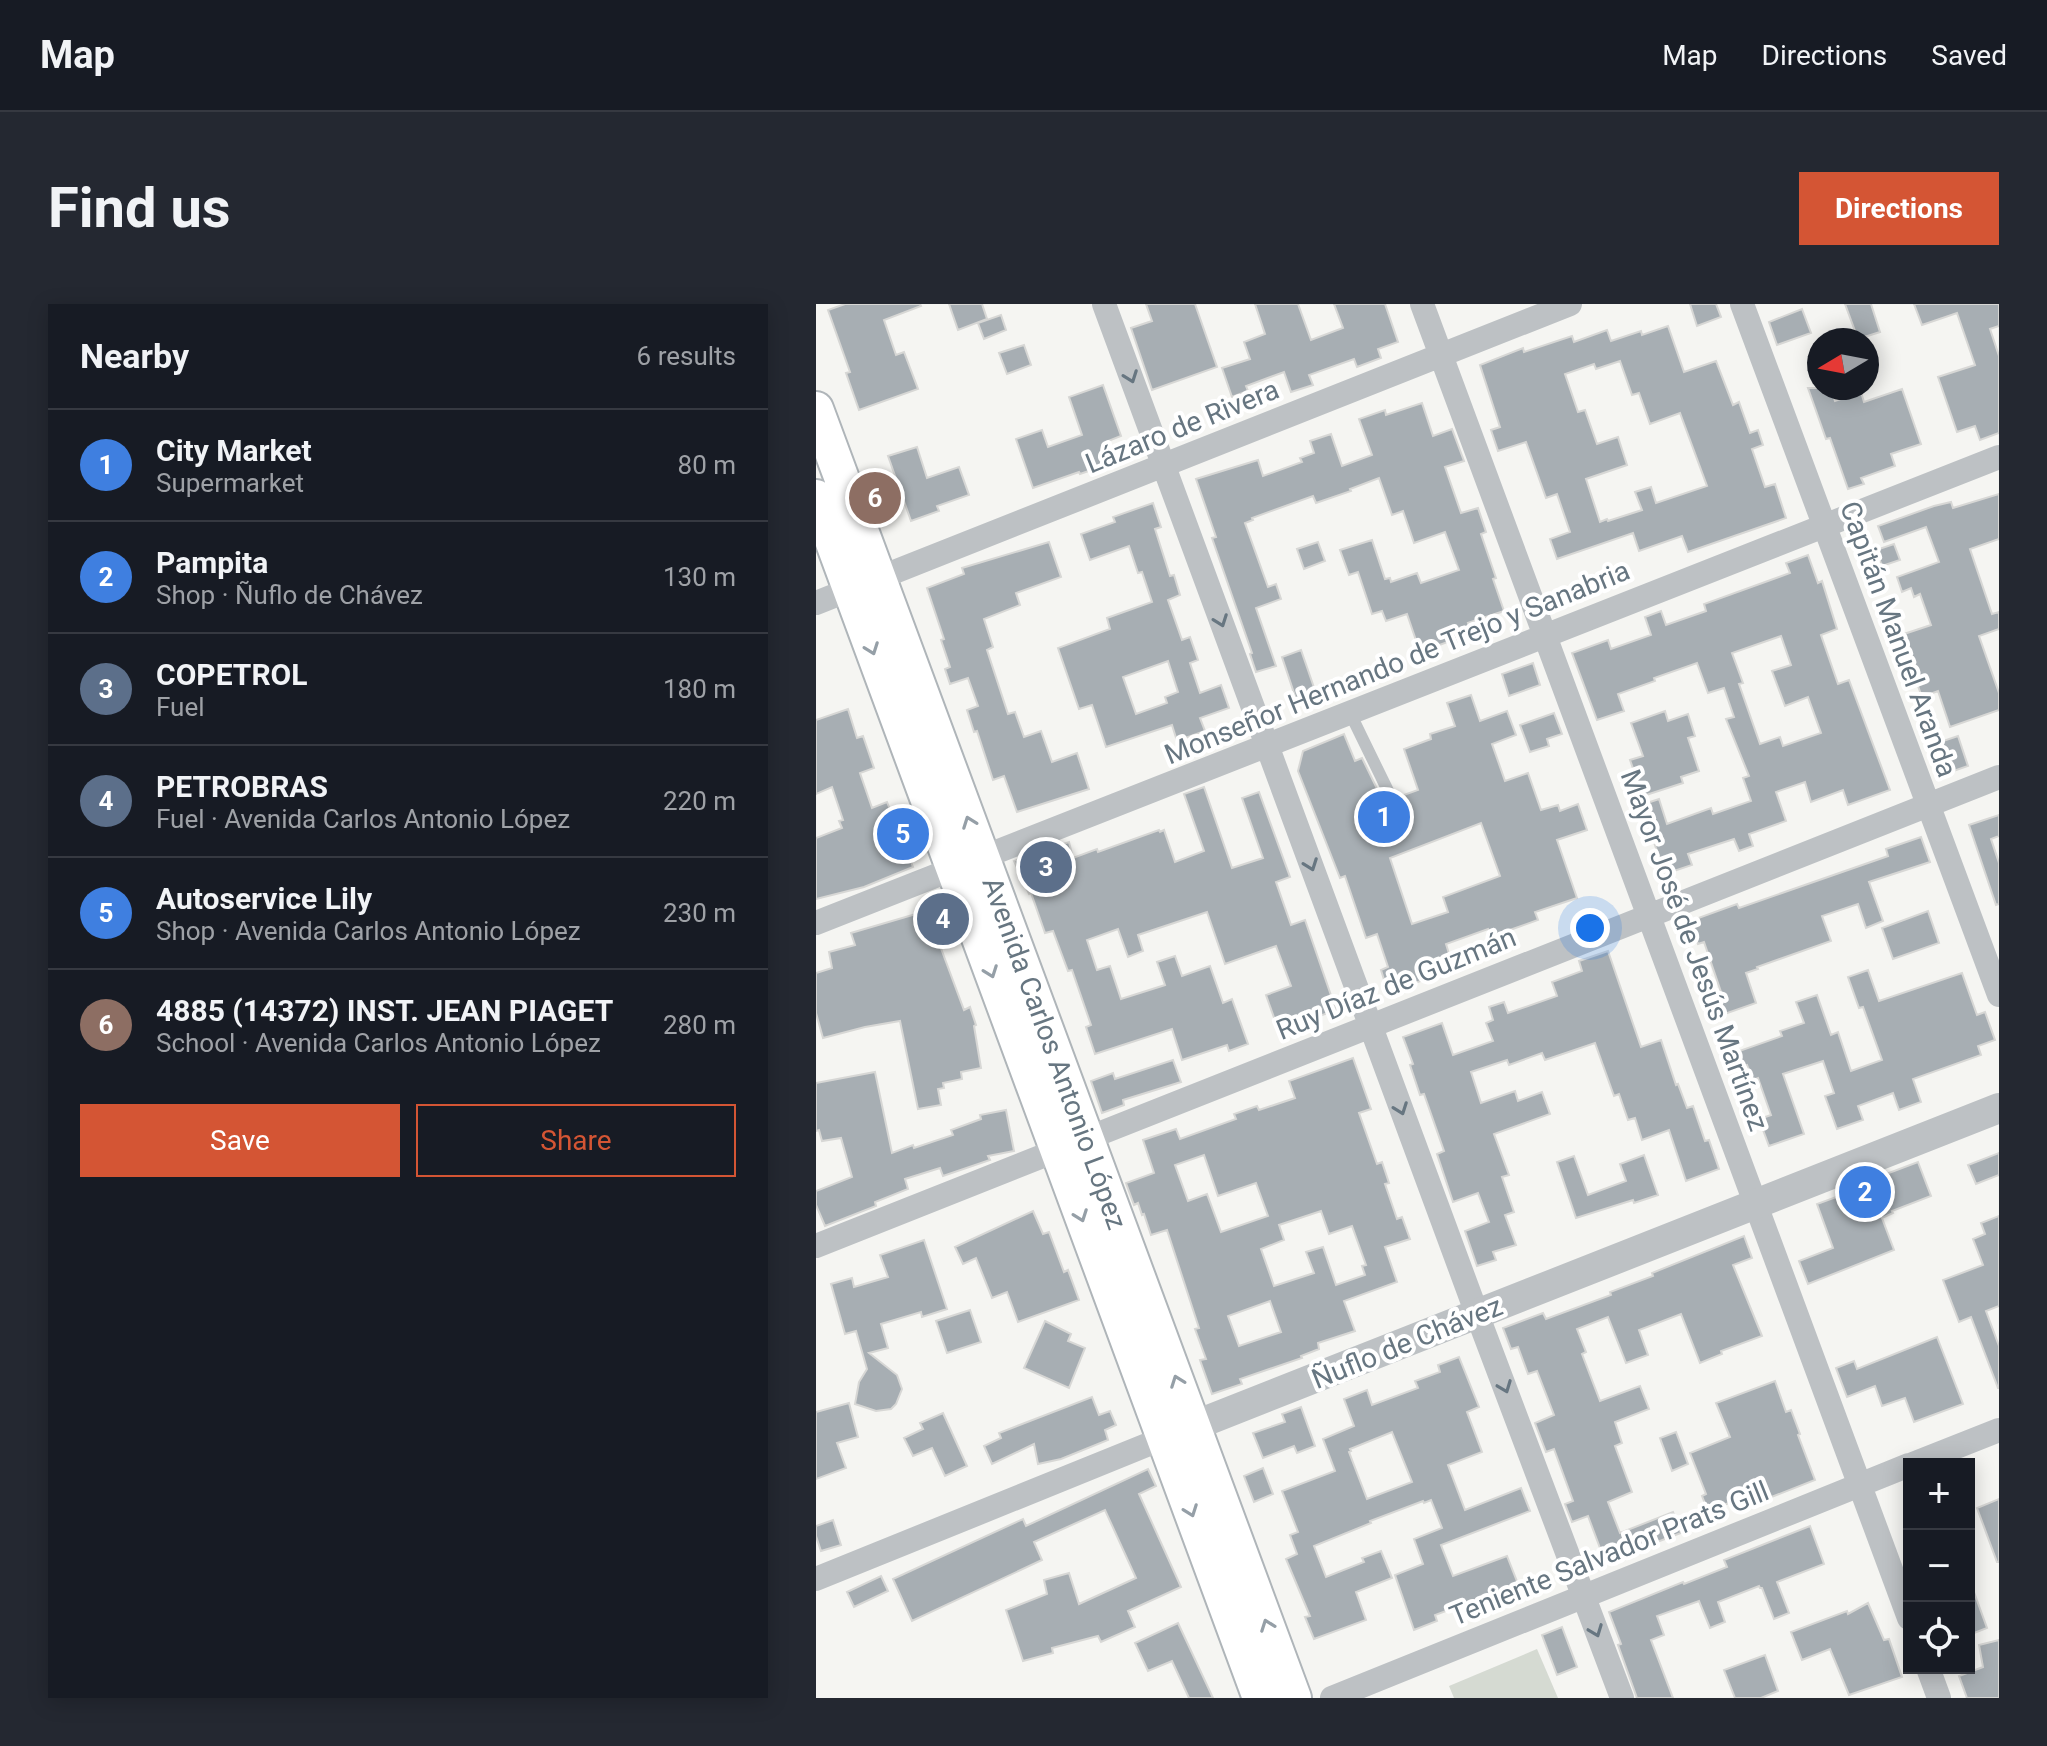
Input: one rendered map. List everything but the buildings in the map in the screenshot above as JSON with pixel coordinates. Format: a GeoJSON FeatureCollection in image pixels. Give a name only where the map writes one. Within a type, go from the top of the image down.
{"type":"FeatureCollection","features":[{"type":"Feature","properties":{"kind":"main road","name":"Avenida Carlos Antonio López"},"geometry":{"type":"LineString","coordinates":[[816,409],[864,584],[1178,1432],[1260,1698]]}},
{"type":"Feature","properties":{"kind":"main road","name":"Avenida Carlos Antonio López"},"geometry":{"type":"LineString","coordinates":[[816,497],[864,584]]}},
{"type":"Feature","properties":{"kind":"main road","name":"Avenida Carlos Antonio López"},"geometry":{"type":"LineString","coordinates":[[1178,1432],[1294,1698]]}},
{"type":"Feature","properties":{"kind":"street"},"geometry":{"type":"LineString","coordinates":[[1104,304],[1622,1698]]}},
{"type":"Feature","properties":{"kind":"street","name":"Mayor José de Jesús Martínez"},"geometry":{"type":"LineString","coordinates":[[1422,304],[1903,1602]]}},
{"type":"Feature","properties":{"kind":"street","name":"Lázaro de Rivera"},"geometry":{"type":"LineString","coordinates":[[816,603],[1570,304]]}},
{"type":"Feature","properties":{"kind":"street","name":"Capitán Manuel Aranda"},"geometry":{"type":"LineString","coordinates":[[1742,304],[1999,995]]}},
{"type":"Feature","properties":{"kind":"street","name":"Monseñor Hernando de Trejo y Sanabria"},"geometry":{"type":"LineString","coordinates":[[816,923],[1999,457]]}},
{"type":"Feature","properties":{"kind":"street","name":"Ruy Díaz de Guzmán"},"geometry":{"type":"LineString","coordinates":[[816,1246],[1999,777]]}},
{"type":"Feature","properties":{"kind":"street","name":"Ñuflo de Chávez"},"geometry":{"type":"LineString","coordinates":[[816,1579],[1178,1432],[1999,1108]]}},
{"type":"Feature","properties":{"kind":"street","name":"Teniente Salvador Prats Gill"},"geometry":{"type":"LineString","coordinates":[[1929,1458],[1999,1430]]}},
{"type":"Feature","properties":{"kind":"street","name":"Teniente Salvador Prats Gill"},"geometry":{"type":"LineString","coordinates":[[1332,1698],[1903,1468]]}},
{"type":"Feature","properties":{"kind":"street"},"geometry":{"type":"LineString","coordinates":[[1930,1674],[1939,1698]]}},
{"type":"Feature","properties":{"kind":"lane"},"geometry":{"type":"LineString","coordinates":[[1350,713],[1390,795]]}},
{"type":"Feature","properties":{"kind":"shaded area"},"geometry":{"type":"Polygon","coordinates":[[[1537,1649],[1558,1698],[1454,1698],[1449,1686],[1537,1649]]]}},
{"type":"Feature","properties":{"kind":"place","name":"4885 (14372) INST. JEAN PIAGET"},"geometry":{"type":"Point","coordinates":[875,498]}},
{"type":"Feature","properties":{"kind":"place","name":"City Market"},"geometry":{"type":"Point","coordinates":[1384,817]}},
{"type":"Feature","properties":{"kind":"place","name":"Autoservice Lily"},"geometry":{"type":"Point","coordinates":[903,834]}},
{"type":"Feature","properties":{"kind":"place","name":"COPETROL"},"geometry":{"type":"Point","coordinates":[1046,867]}},
{"type":"Feature","properties":{"kind":"place","name":"PETROBRAS"},"geometry":{"type":"Point","coordinates":[943,919]}},
{"type":"Feature","properties":{"kind":"place","name":"Pampita"},"geometry":{"type":"Point","coordinates":[1865,1192]}}]}
